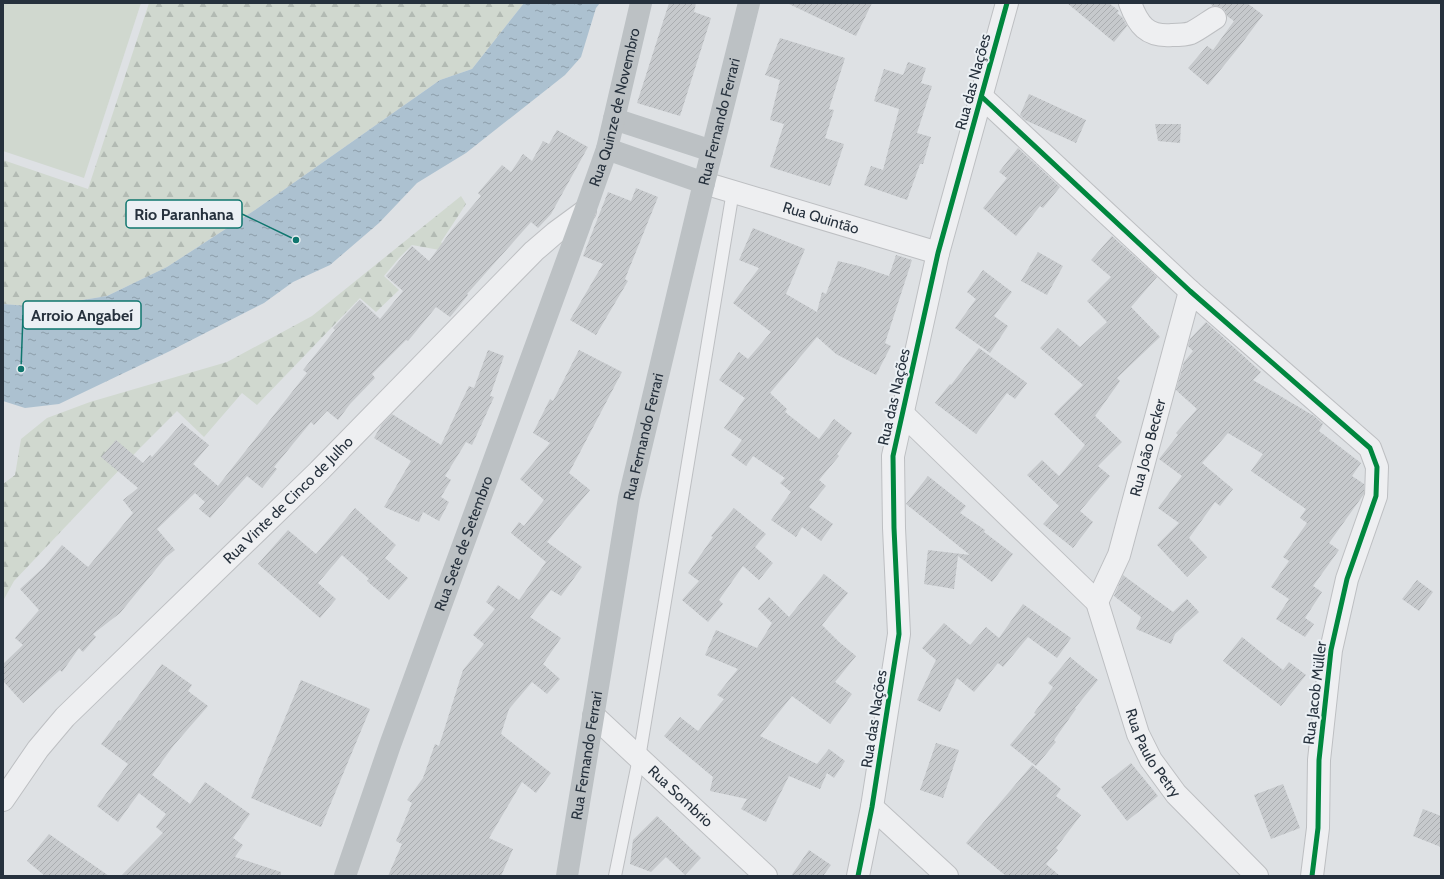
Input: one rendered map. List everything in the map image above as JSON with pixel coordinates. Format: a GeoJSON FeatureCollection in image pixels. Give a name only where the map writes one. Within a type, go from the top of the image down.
{"type":"FeatureCollection","features":[{"type":"Feature","properties":{"kind":"main road","name":"Rua Quinze de Novembro"},"geometry":{"type":"LineString","coordinates":[[585,211],[607,149],[641,3]]}},
{"type":"Feature","properties":{"kind":"main road","name":"Rua Fernando Ferrari"},"geometry":{"type":"LineString","coordinates":[[567,876],[629,498],[704,183],[749,3]]}},
{"type":"Feature","properties":{"kind":"main road"},"geometry":{"type":"LineString","coordinates":[[614,120],[712,151]]}},
{"type":"Feature","properties":{"kind":"main road"},"geometry":{"type":"LineString","coordinates":[[679,174],[687,143]]}},
{"type":"Feature","properties":{"kind":"main road"},"geometry":{"type":"LineString","coordinates":[[607,149],[704,183]]}},
{"type":"Feature","properties":{"kind":"main road","name":"Rua Sete de Setembro"},"geometry":{"type":"LineString","coordinates":[[345,876],[390,745],[585,211]]}},
{"type":"Feature","properties":{"kind":"street","name":"Rua das Nações"},"geometry":{"type":"LineString","coordinates":[[858,876],[872,807],[899,634],[894,528],[893,456],[938,253],[1007,3]]}},
{"type":"Feature","properties":{"kind":"street"},"geometry":{"type":"LineString","coordinates":[[1130,3],[1134,16],[1142,26],[1151,32],[1165,36],[1190,33],[1214,18]]}},
{"type":"Feature","properties":{"kind":"street"},"geometry":{"type":"LineString","coordinates":[[982,97],[1190,291]]}},
{"type":"Feature","properties":{"kind":"street","name":"Rua Quintão"},"geometry":{"type":"LineString","coordinates":[[704,183],[938,253]]}},
{"type":"Feature","properties":{"kind":"street","name":"Rua Vinte de Cinco de Julho"},"geometry":{"type":"LineString","coordinates":[[3,800],[38,749],[65,717],[318,471],[534,251],[555,233],[585,211]]}},
{"type":"Feature","properties":{"kind":"street","name":"Rua Jacob Müller"},"geometry":{"type":"LineString","coordinates":[[1190,291],[1370,448],[1377,467],[1376,496],[1347,579],[1331,650],[1319,760],[1318,828],[1312,876]]}},
{"type":"Feature","properties":{"kind":"street","name":"Rua João Becker"},"geometry":{"type":"LineString","coordinates":[[1097,602],[1119,555],[1190,291]]}},
{"type":"Feature","properties":{"kind":"street"},"geometry":{"type":"LineString","coordinates":[[903,414],[1097,602]]}},
{"type":"Feature","properties":{"kind":"street","name":"Rua Paulo Petry"},"geometry":{"type":"LineString","coordinates":[[1097,602],[1138,734],[1151,760],[1176,794],[1257,876]]}},
{"type":"Feature","properties":{"kind":"street","name":"Rua Sombrio"},"geometry":{"type":"LineString","coordinates":[[594,716],[766,876]]}},
{"type":"Feature","properties":{"kind":"street"},"geometry":{"type":"LineString","coordinates":[[872,807],[947,876]]}},
{"type":"Feature","properties":{"kind":"lane"},"geometry":{"type":"LineString","coordinates":[[615,876],[639,758],[733,191]]}},
{"type":"Feature","properties":{"kind":"green space"},"geometry":{"type":"Polygon","coordinates":[[[3,3],[141,3],[84,178],[3,151],[3,3]]]}},
{"type":"Feature","properties":{"kind":"green space"},"geometry":{"type":"Polygon","coordinates":[[[149,3],[524,3],[472,69],[440,80],[255,210],[167,267],[107,296],[40,307],[3,304],[3,160],[88,189],[149,3]]]}},
{"type":"Feature","properties":{"kind":"green space"},"geometry":{"type":"Polygon","coordinates":[[[461,196],[466,204],[441,242],[445,247],[445,251],[412,245],[384,276],[399,290],[376,312],[360,298],[257,405],[242,393],[204,437],[177,411],[14,581],[3,601],[3,484],[15,475],[21,439],[47,418],[90,402],[227,362],[312,316],[461,196]]]}},
{"type":"Feature","properties":{"kind":"water"},"geometry":{"type":"Polygon","coordinates":[[[524,3],[600,3],[596,8],[581,57],[565,75],[466,153],[417,183],[379,223],[330,265],[293,282],[264,303],[170,351],[59,404],[25,408],[3,401],[3,304],[40,307],[107,296],[167,267],[255,210],[440,80],[472,69],[524,3]]]}},
{"type":"Feature","properties":{"kind":"building"},"geometry":{"type":"Polygon","coordinates":[[[669,3],[696,3],[694,12],[711,18],[680,116],[637,103],[669,3]]]}},
{"type":"Feature","properties":{"kind":"building"},"geometry":{"type":"Polygon","coordinates":[[[787,3],[872,3],[856,36],[787,3]]]}},
{"type":"Feature","properties":{"kind":"building"},"geometry":{"type":"Polygon","coordinates":[[[1067,3],[1109,3],[1119,11],[1117,13],[1122,17],[1127,26],[1114,42],[1067,3]]]}},
{"type":"Feature","properties":{"kind":"building"},"geometry":{"type":"Polygon","coordinates":[[[1209,3],[1247,3],[1263,15],[1208,85],[1188,68],[1207,46],[1213,50],[1234,21],[1227,16],[1221,7],[1213,6],[1209,3]]]}},
{"type":"Feature","properties":{"kind":"building"},"geometry":{"type":"Polygon","coordinates":[[[780,38],[845,58],[829,109],[834,110],[825,138],[844,144],[830,186],[770,167],[784,124],[770,120],[780,80],[765,75],[780,38]]]}},
{"type":"Feature","properties":{"kind":"building"},"geometry":{"type":"Polygon","coordinates":[[[908,62],[926,68],[921,83],[932,86],[917,133],[931,137],[923,164],[920,164],[907,200],[864,185],[871,166],[883,170],[899,109],[874,101],[884,69],[903,75],[908,62]]]}},
{"type":"Feature","properties":{"kind":"building"},"geometry":{"type":"Polygon","coordinates":[[[1029,94],[1086,120],[1076,143],[1025,120],[1020,115],[1029,94]]]}},
{"type":"Feature","properties":{"kind":"building"},"geometry":{"type":"Polygon","coordinates":[[[1155,124],[1181,124],[1180,143],[1158,141],[1155,124]]]}},
{"type":"Feature","properties":{"kind":"building"},"geometry":{"type":"Polygon","coordinates":[[[557,130],[588,147],[551,214],[538,228],[531,222],[467,294],[468,295],[450,317],[436,307],[408,341],[406,340],[372,374],[375,378],[350,404],[338,420],[327,411],[314,425],[311,422],[274,467],[277,469],[262,488],[247,476],[210,518],[199,509],[205,502],[195,493],[157,529],[175,550],[166,557],[120,613],[93,634],[96,637],[83,652],[79,648],[62,672],[60,670],[23,703],[3,681],[3,664],[23,645],[15,638],[39,610],[20,589],[44,567],[62,545],[88,567],[133,513],[123,500],[138,488],[101,457],[116,440],[143,463],[150,455],[152,457],[182,423],[209,445],[193,464],[218,486],[307,373],[303,370],[335,330],[333,328],[360,300],[380,319],[403,291],[386,276],[412,246],[429,261],[451,231],[481,196],[478,193],[502,165],[511,172],[523,154],[532,161],[543,141],[549,144],[557,130]]]}},
{"type":"Feature","properties":{"kind":"building"},"geometry":{"type":"Polygon","coordinates":[[[1018,148],[1060,187],[1043,208],[1040,206],[1016,236],[983,208],[1007,178],[999,172],[1018,148]]]}},
{"type":"Feature","properties":{"kind":"building"},"geometry":{"type":"Polygon","coordinates":[[[636,188],[658,197],[625,279],[628,281],[596,335],[570,320],[603,264],[583,256],[608,192],[631,201],[636,188]]]}},
{"type":"Feature","properties":{"kind":"building"},"geometry":{"type":"Polygon","coordinates":[[[753,228],[805,249],[786,294],[817,312],[822,292],[826,294],[838,261],[889,276],[896,255],[912,260],[885,343],[891,346],[876,375],[836,354],[817,337],[770,393],[787,409],[785,412],[819,439],[834,419],[852,433],[837,454],[839,456],[819,480],[826,486],[809,507],[833,524],[821,541],[802,527],[796,537],[771,520],[791,492],[780,483],[785,478],[753,456],[746,466],[731,455],[742,440],[724,428],[745,398],[719,380],[739,352],[748,359],[771,332],[733,303],[759,268],[739,260],[753,228]]]}},
{"type":"Feature","properties":{"kind":"building"},"geometry":{"type":"Polygon","coordinates":[[[1112,236],[1157,277],[1131,307],[1160,337],[1117,378],[1120,381],[1095,416],[1122,442],[1098,466],[1110,476],[1080,511],[1093,522],[1073,548],[1043,524],[1059,506],[1027,475],[1042,460],[1059,476],[1085,445],[1054,414],[1083,385],[1040,348],[1058,328],[1080,347],[1107,322],[1087,301],[1111,277],[1091,260],[1112,236]]]}},
{"type":"Feature","properties":{"kind":"building"},"geometry":{"type":"Polygon","coordinates":[[[1038,252],[1063,266],[1047,295],[1021,281],[1038,252]]]}},
{"type":"Feature","properties":{"kind":"building"},"geometry":{"type":"Polygon","coordinates":[[[983,270],[1012,292],[994,316],[1008,326],[990,353],[955,328],[976,299],[967,292],[983,270]]]}},
{"type":"Feature","properties":{"kind":"building"},"geometry":{"type":"Polygon","coordinates":[[[1206,322],[1261,372],[1253,380],[1314,416],[1323,424],[1319,431],[1361,463],[1352,476],[1364,484],[1364,494],[1329,543],[1339,550],[1313,586],[1322,592],[1305,618],[1314,624],[1305,637],[1276,619],[1289,599],[1271,587],[1289,561],[1283,557],[1307,523],[1300,518],[1306,509],[1251,471],[1263,454],[1228,433],[1202,463],[1233,489],[1220,506],[1215,502],[1189,538],[1207,557],[1187,577],[1157,545],[1179,523],[1158,508],[1182,476],[1159,459],[1178,435],[1176,433],[1197,409],[1176,390],[1184,362],[1193,351],[1188,346],[1190,339],[1206,322]]]}},
{"type":"Feature","properties":{"kind":"building"},"geometry":{"type":"Polygon","coordinates":[[[979,348],[1027,383],[1015,399],[1007,393],[976,434],[935,403],[950,384],[951,385],[979,348]]]}},
{"type":"Feature","properties":{"kind":"building"},"geometry":{"type":"Polygon","coordinates":[[[488,350],[504,356],[490,396],[494,397],[472,445],[466,442],[445,476],[451,480],[441,497],[449,502],[439,521],[423,512],[419,522],[384,507],[411,461],[374,438],[382,424],[392,414],[441,445],[469,386],[474,388],[488,350]]]}},
{"type":"Feature","properties":{"kind":"building"},"geometry":{"type":"Polygon","coordinates":[[[579,350],[622,372],[569,473],[590,490],[547,542],[582,567],[561,596],[551,590],[530,617],[561,638],[543,664],[560,679],[547,694],[532,682],[509,709],[501,734],[551,773],[536,793],[522,782],[489,838],[513,849],[501,876],[388,876],[402,844],[396,841],[412,803],[407,800],[423,778],[435,744],[439,746],[463,670],[484,644],[473,635],[495,609],[486,602],[498,585],[519,600],[546,562],[511,533],[519,522],[524,526],[544,500],[520,479],[550,443],[533,433],[550,399],[553,401],[579,350]]]}},
{"type":"Feature","properties":{"kind":"building"},"geometry":{"type":"Polygon","coordinates":[[[928,476],[966,506],[960,513],[985,530],[984,532],[1013,554],[992,582],[958,556],[954,589],[924,584],[928,550],[970,555],[906,504],[928,476]]]}},
{"type":"Feature","properties":{"kind":"building"},"geometry":{"type":"Polygon","coordinates":[[[355,508],[396,545],[385,558],[408,578],[389,600],[367,581],[369,579],[342,555],[318,583],[336,599],[320,618],[258,564],[288,530],[316,554],[355,508]]]}},
{"type":"Feature","properties":{"kind":"building"},"geometry":{"type":"Polygon","coordinates":[[[734,508],[766,534],[755,547],[773,563],[759,580],[743,566],[719,600],[723,604],[708,622],[682,600],[699,581],[688,573],[713,537],[711,536],[734,508]]]}},
{"type":"Feature","properties":{"kind":"building"},"geometry":{"type":"Polygon","coordinates":[[[824,574],[848,593],[822,625],[856,656],[835,682],[852,694],[830,724],[792,696],[760,736],[817,764],[829,749],[845,761],[834,778],[827,773],[820,789],[789,776],[766,822],[741,809],[747,799],[710,791],[713,777],[664,736],[680,717],[698,731],[724,699],[717,695],[738,669],[705,655],[716,630],[757,648],[772,623],[758,609],[769,597],[789,617],[824,574]]]}},
{"type":"Feature","properties":{"kind":"building"},"geometry":{"type":"Polygon","coordinates":[[[1123,575],[1173,612],[1187,599],[1199,612],[1175,634],[1171,644],[1136,629],[1141,617],[1114,596],[1123,575]]]}},
{"type":"Feature","properties":{"kind":"building"},"geometry":{"type":"Polygon","coordinates":[[[1417,580],[1433,592],[1419,611],[1402,599],[1417,580]]]}},
{"type":"Feature","properties":{"kind":"building"},"geometry":{"type":"Polygon","coordinates":[[[1023,604],[1071,638],[1057,658],[1028,637],[1003,667],[998,663],[974,692],[957,678],[940,712],[917,700],[936,660],[922,648],[944,623],[970,645],[986,627],[999,638],[1023,604]]]}},
{"type":"Feature","properties":{"kind":"building"},"geometry":{"type":"Polygon","coordinates":[[[1242,637],[1283,670],[1289,662],[1306,675],[1281,706],[1223,661],[1242,637]]]}},
{"type":"Feature","properties":{"kind":"building"},"geometry":{"type":"Polygon","coordinates":[[[1070,657],[1098,680],[1075,708],[1076,709],[1054,740],[1056,742],[1036,766],[1010,745],[1036,714],[1034,713],[1053,687],[1048,683],[1070,657]]]}},
{"type":"Feature","properties":{"kind":"building"},"geometry":{"type":"Polygon","coordinates":[[[162,664],[192,685],[188,691],[208,706],[174,745],[152,775],[190,804],[205,782],[250,814],[233,838],[243,845],[235,857],[281,872],[281,876],[121,876],[163,833],[156,827],[166,814],[139,793],[118,822],[97,806],[128,764],[101,744],[162,664]]]}},
{"type":"Feature","properties":{"kind":"building"},"geometry":{"type":"Polygon","coordinates":[[[301,680],[370,709],[321,827],[251,798],[301,680]]]}},
{"type":"Feature","properties":{"kind":"building"},"geometry":{"type":"Polygon","coordinates":[[[936,743],[959,750],[943,798],[920,790],[936,743]]]}},
{"type":"Feature","properties":{"kind":"building"},"geometry":{"type":"Polygon","coordinates":[[[1131,763],[1158,796],[1127,821],[1101,787],[1131,763]]]}},
{"type":"Feature","properties":{"kind":"building"},"geometry":{"type":"Polygon","coordinates":[[[1032,765],[1061,789],[1056,796],[1081,815],[1056,848],[1058,850],[1046,864],[1060,876],[1006,876],[966,843],[1032,765]]]}},
{"type":"Feature","properties":{"kind":"building"},"geometry":{"type":"Polygon","coordinates":[[[1283,784],[1300,828],[1271,839],[1254,795],[1283,784]]]}},
{"type":"Feature","properties":{"kind":"building"},"geometry":{"type":"Polygon","coordinates":[[[1423,809],[1441,816],[1441,847],[1413,836],[1423,809]]]}},
{"type":"Feature","properties":{"kind":"building"},"geometry":{"type":"Polygon","coordinates":[[[657,816],[701,858],[685,875],[666,857],[651,872],[630,864],[633,840],[657,816]]]}},
{"type":"Feature","properties":{"kind":"building"},"geometry":{"type":"Polygon","coordinates":[[[49,834],[109,876],[45,876],[27,861],[49,834]]]}},
{"type":"Feature","properties":{"kind":"building"},"geometry":{"type":"Polygon","coordinates":[[[809,850],[831,865],[823,876],[791,876],[809,850]]]}},
{"type":"Feature","properties":{"kind":"cycle path"},"geometry":{"type":"LineString","coordinates":[[858,876],[872,807],[899,634],[894,528],[893,456],[938,253],[1007,3]]}},
{"type":"Feature","properties":{"kind":"cycle path"},"geometry":{"type":"LineString","coordinates":[[982,97],[1190,291],[1370,448],[1377,467],[1376,496],[1347,579],[1331,650],[1319,760],[1318,828],[1312,876]]}},
{"type":"Feature","properties":{"kind":"place","name":"Rio Paranhana"},"geometry":{"type":"Point","coordinates":[296,240]}},
{"type":"Feature","properties":{"kind":"place","name":"Arroio Angabeí"},"geometry":{"type":"Point","coordinates":[21,369]}}]}
